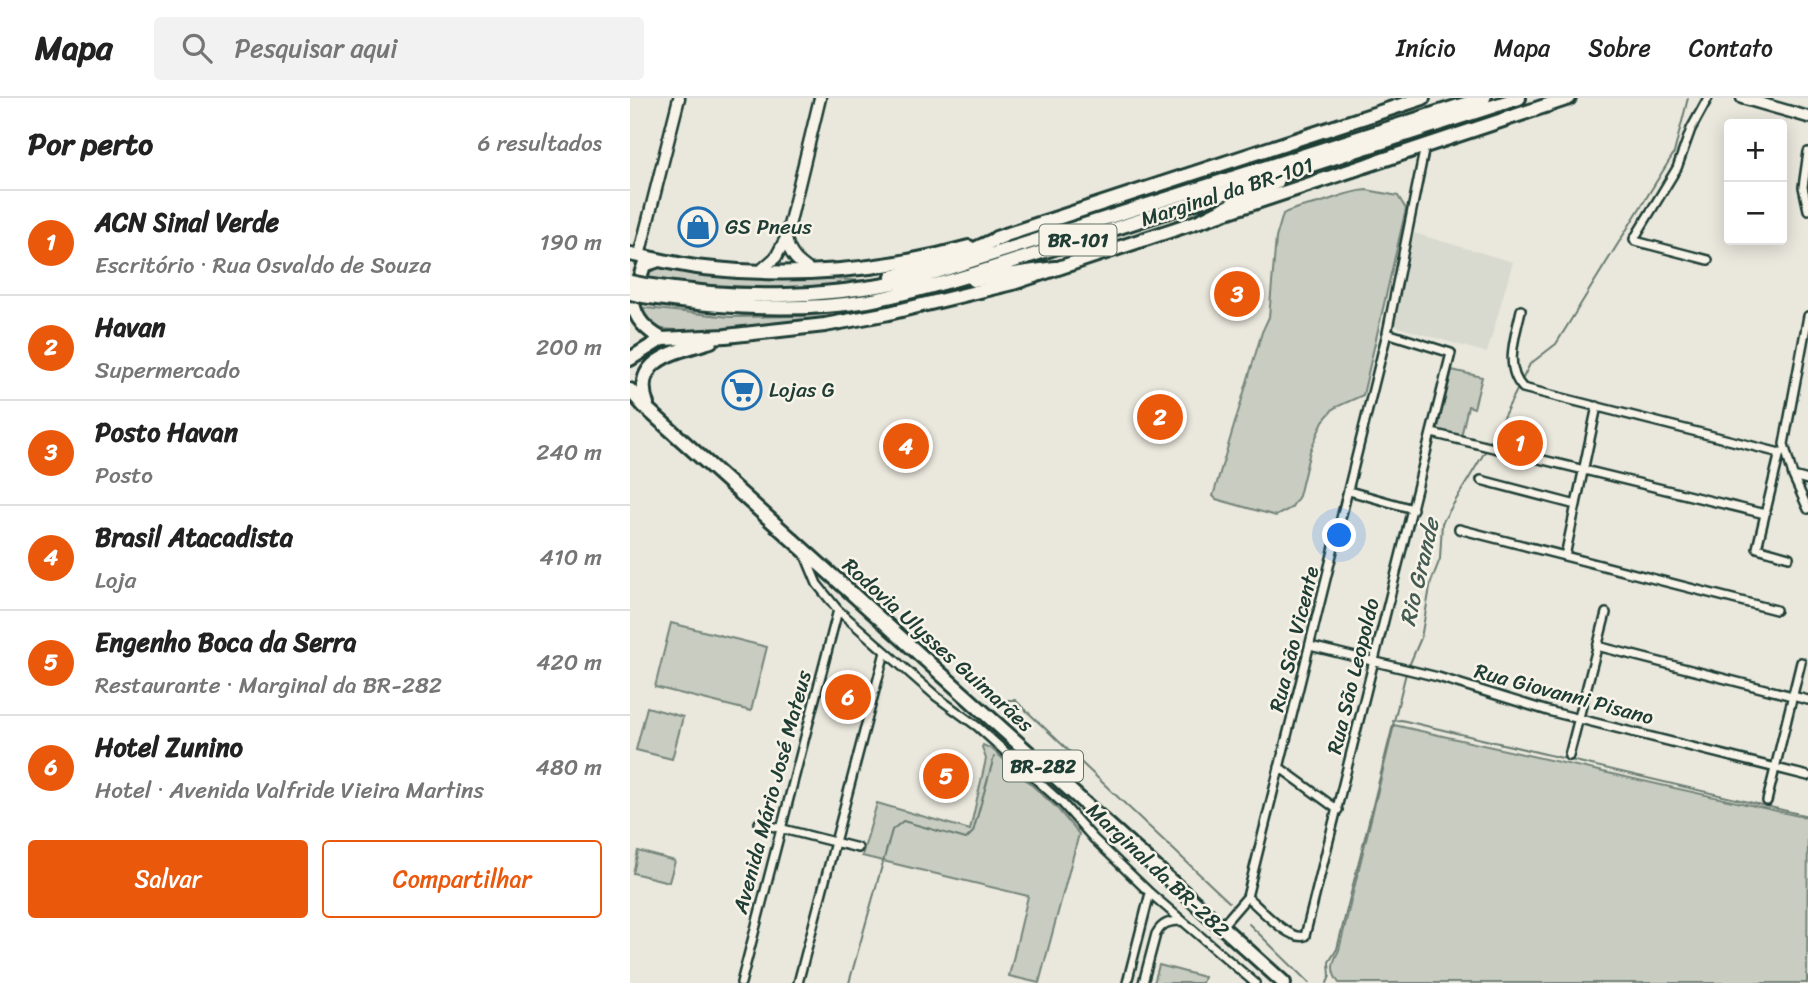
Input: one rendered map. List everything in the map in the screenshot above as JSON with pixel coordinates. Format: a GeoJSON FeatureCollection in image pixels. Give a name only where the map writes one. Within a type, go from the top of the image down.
{"type":"FeatureCollection","features":[{"type":"Feature","properties":{"kind":"highway","name":"Marginal da BR-101"},"geometry":{"type":"LineString","coordinates":[[633,257],[703,268],[813,272],[904,262],[954,251],[1006,235],[1423,98]]}},
{"type":"Feature","properties":{"kind":"highway","name":"BR-101"},"geometry":{"type":"LineString","coordinates":[[636,297],[794,297],[911,281],[1483,98]]}},
{"type":"Feature","properties":{"kind":"highway","name":"BR-101"},"geometry":{"type":"LineString","coordinates":[[636,297],[715,306],[771,308],[865,301],[931,287],[1519,98]]}},
{"type":"Feature","properties":{"kind":"highway"},"geometry":{"type":"LineString","coordinates":[[1531,110],[1542,98]]}},
{"type":"Feature","properties":{"kind":"highway","name":"Marginal da BR-101"},"geometry":{"type":"LineString","coordinates":[[726,336],[857,320],[1013,283],[1569,98]]}},
{"type":"Feature","properties":{"kind":"highway"},"geometry":{"type":"LineString","coordinates":[[1199,221],[1316,163]]}},
{"type":"Feature","properties":{"kind":"highway"},"geometry":{"type":"LineString","coordinates":[[852,291],[962,255],[1006,235]]}},
{"type":"Feature","properties":{"kind":"highway"},"geometry":{"type":"LineString","coordinates":[[630,283],[633,257]]}},
{"type":"Feature","properties":{"kind":"highway"},"geometry":{"type":"LineString","coordinates":[[660,261],[644,265],[636,297],[636,315],[662,339]]}},
{"type":"Feature","properties":{"kind":"highway"},"geometry":{"type":"LineString","coordinates":[[931,287],[1055,268]]}},
{"type":"Feature","properties":{"kind":"highway","name":"BR-101"},"geometry":{"type":"LineString","coordinates":[[630,283],[636,297]]}},
{"type":"Feature","properties":{"kind":"highway"},"geometry":{"type":"LineString","coordinates":[[632,360],[662,339],[726,336]]}},
{"type":"Feature","properties":{"kind":"highway"},"geometry":{"type":"LineString","coordinates":[[630,405],[647,408],[641,388],[643,375],[652,363],[670,354],[726,336]]}},
{"type":"Feature","properties":{"kind":"highway","name":"Rodovia Ulysses Guimarães"},"geometry":{"type":"LineString","coordinates":[[630,390],[1284,983]]}},
{"type":"Feature","properties":{"kind":"main road"},"geometry":{"type":"LineString","coordinates":[[633,257],[679,98]]}},
{"type":"Feature","properties":{"kind":"main road"},"geometry":{"type":"LineString","coordinates":[[759,271],[776,257],[786,238],[820,98]]}},
{"type":"Feature","properties":{"kind":"main road"},"geometry":{"type":"LineString","coordinates":[[1742,98],[1808,117]]}},
{"type":"Feature","properties":{"kind":"main road"},"geometry":{"type":"LineString","coordinates":[[786,238],[794,258],[813,272]]}},
{"type":"Feature","properties":{"kind":"street"},"geometry":{"type":"LineString","coordinates":[[1708,98],[1691,129],[1677,168],[1634,239],[1708,260]]}},
{"type":"Feature","properties":{"kind":"street","name":"Rua São Vicente"},"geometry":{"type":"LineString","coordinates":[[1222,926],[1247,897],[1387,333],[1425,146]]}},
{"type":"Feature","properties":{"kind":"street"},"geometry":{"type":"LineString","coordinates":[[1808,152],[1803,187],[1808,210]]}},
{"type":"Feature","properties":{"kind":"street"},"geometry":{"type":"LineString","coordinates":[[1521,310],[1513,354],[1513,371],[1520,385],[1780,453]]}},
{"type":"Feature","properties":{"kind":"street"},"geometry":{"type":"LineString","coordinates":[[1789,558],[1757,548],[1784,444],[1808,316]]}},
{"type":"Feature","properties":{"kind":"street","name":"Rua São Leopoldo"},"geometry":{"type":"LineString","coordinates":[[1247,897],[1288,933],[1297,937],[1305,936],[1451,353],[1387,333]]}},
{"type":"Feature","properties":{"kind":"street"},"geometry":{"type":"LineString","coordinates":[[1798,369],[1808,371]]}},
{"type":"Feature","properties":{"kind":"street"},"geometry":{"type":"LineString","coordinates":[[1564,556],[1597,407]]}},
{"type":"Feature","properties":{"kind":"street"},"geometry":{"type":"LineString","coordinates":[[1432,433],[1765,514]]}},
{"type":"Feature","properties":{"kind":"street"},"geometry":{"type":"LineString","coordinates":[[1784,444],[1793,476],[1808,509]]}},
{"type":"Feature","properties":{"kind":"street"},"geometry":{"type":"LineString","coordinates":[[1793,476],[1808,480]]}},
{"type":"Feature","properties":{"kind":"street"},"geometry":{"type":"LineString","coordinates":[[1481,480],[1576,505]]}},
{"type":"Feature","properties":{"kind":"street"},"geometry":{"type":"LineString","coordinates":[[1349,491],[1413,509]]}},
{"type":"Feature","properties":{"kind":"street"},"geometry":{"type":"LineString","coordinates":[[1458,529],[1776,610]]}},
{"type":"Feature","properties":{"kind":"street","name":"Marginal da BR-282"},"geometry":{"type":"LineString","coordinates":[[802,547],[817,584],[838,610],[937,697],[978,727],[1062,803],[1094,839],[1150,892],[1255,983]]}},
{"type":"Feature","properties":{"kind":"street","name":"Avenida Mário José Mateus"},"geometry":{"type":"LineString","coordinates":[[741,983],[838,610]]}},
{"type":"Feature","properties":{"kind":"street"},"geometry":{"type":"LineString","coordinates":[[1570,756],[1606,614]]}},
{"type":"Feature","properties":{"kind":"street","name":"Rua Giovanni Pisano"},"geometry":{"type":"LineString","coordinates":[[1310,646],[1416,671],[1579,718],[1808,776]]}},
{"type":"Feature","properties":{"kind":"street"},"geometry":{"type":"LineString","coordinates":[[1597,646],[1808,700]]}},
{"type":"Feature","properties":{"kind":"street"},"geometry":{"type":"LineString","coordinates":[[797,983],[885,652]]}},
{"type":"Feature","properties":{"kind":"street"},"geometry":{"type":"LineString","coordinates":[[1767,801],[1801,662]]}},
{"type":"Feature","properties":{"kind":"street"},"geometry":{"type":"LineString","coordinates":[[1279,767],[1338,810]]}},
{"type":"Feature","properties":{"kind":"street"},"geometry":{"type":"LineString","coordinates":[[759,823],[858,849]]}},
{"type":"Feature","properties":{"kind":"street"},"geometry":{"type":"LineString","coordinates":[[1127,983],[1150,892]]}},
{"type":"Feature","properties":{"kind":"street"},"geometry":{"type":"LineString","coordinates":[[1143,983],[1160,927],[1165,923],[1182,921]]}},
{"type":"Feature","properties":{"kind":"shaded area"},"geometry":{"type":"Polygon","coordinates":[[[1367,190],[1398,196],[1406,209],[1363,395],[1334,408],[1323,421],[1310,451],[1299,496],[1291,508],[1276,516],[1216,499],[1213,496],[1262,332],[1269,317],[1276,238],[1283,214],[1367,190]]]}},
{"type":"Feature","properties":{"kind":"shaded area"},"geometry":{"type":"Polygon","coordinates":[[[1414,233],[1513,262],[1487,353],[1394,326],[1414,233]]]}},
{"type":"Feature","properties":{"kind":"shaded area"},"geometry":{"type":"Polygon","coordinates":[[[646,265],[711,272],[868,281],[824,287],[725,288],[642,277],[646,265]]]}},
{"type":"Feature","properties":{"kind":"shaded area"},"geometry":{"type":"Polygon","coordinates":[[[637,307],[730,317],[804,316],[851,310],[852,314],[813,321],[699,332],[651,328],[637,307]]]}},
{"type":"Feature","properties":{"kind":"shaded area"},"geometry":{"type":"Polygon","coordinates":[[[1452,370],[1482,377],[1474,408],[1468,406],[1461,437],[1437,432],[1452,370]]]}},
{"type":"Feature","properties":{"kind":"shaded area"},"geometry":{"type":"Polygon","coordinates":[[[671,623],[767,647],[751,711],[655,687],[671,623]]]}},
{"type":"Feature","properties":{"kind":"shaded area"},"geometry":{"type":"Polygon","coordinates":[[[647,707],[683,717],[672,759],[636,750],[647,707]]]}},
{"type":"Feature","properties":{"kind":"shaded area"},"geometry":{"type":"Polygon","coordinates":[[[1394,725],[1808,818],[1807,983],[1339,983],[1333,971],[1334,963],[1394,725]]]}},
{"type":"Feature","properties":{"kind":"shaded area"},"geometry":{"type":"Polygon","coordinates":[[[983,745],[992,749],[1056,807],[1079,834],[1039,983],[1009,976],[1028,896],[862,856],[877,803],[970,830],[986,759],[983,745]]]}},
{"type":"Feature","properties":{"kind":"shaded area"},"geometry":{"type":"Polygon","coordinates":[[[638,851],[675,861],[669,882],[633,873],[638,851]]]}},
{"type":"Feature","properties":{"kind":"shaded area"},"geometry":{"type":"Polygon","coordinates":[[[1159,965],[1204,977],[1202,983],[1154,983],[1159,965]]]}},
{"type":"Feature","properties":{"kind":"waterway","name":"Rio Grande"},"geometry":{"type":"LineString","coordinates":[[1522,380],[1530,364],[1556,344],[1674,153],[1688,98]]}},
{"type":"Feature","properties":{"kind":"waterway","name":"Rio Grande"},"geometry":{"type":"LineString","coordinates":[[1489,445],[1518,388]]}},
{"type":"Feature","properties":{"kind":"waterway","name":"Rio Grande"},"geometry":{"type":"LineString","coordinates":[[1408,668],[1421,638],[1431,582],[1440,559],[1442,523],[1486,450]]}},
{"type":"Feature","properties":{"kind":"waterway","name":"Rio Grande"},"geometry":{"type":"LineString","coordinates":[[1327,983],[1330,976],[1329,962],[1337,949],[1406,673]]}},
{"type":"Feature","properties":{"kind":"waterway"},"geometry":{"type":"LineString","coordinates":[[1001,708],[1006,700],[1015,700],[1229,902]]}},
{"type":"Feature","properties":{"kind":"waterway"},"geometry":{"type":"LineString","coordinates":[[1393,721],[1401,720],[1808,816]]}},
{"type":"Feature","properties":{"kind":"waterway"},"geometry":{"type":"LineString","coordinates":[[849,983],[892,830],[903,821],[966,839],[973,832],[994,757]]}},
{"type":"Feature","properties":{"kind":"waterway"},"geometry":{"type":"LineString","coordinates":[[1249,924],[1309,983]]}},
{"type":"Feature","properties":{"kind":"waterway"},"geometry":{"type":"LineString","coordinates":[[1807,983],[1808,976]]}},
{"type":"Feature","properties":{"kind":"place","name":"GS Pneus"},"geometry":{"type":"Point","coordinates":[698,227]}},
{"type":"Feature","properties":{"kind":"place","name":"Posto Havan"},"geometry":{"type":"Point","coordinates":[1237,294]}},
{"type":"Feature","properties":{"kind":"place","name":"Lojas G"},"geometry":{"type":"Point","coordinates":[742,390]}},
{"type":"Feature","properties":{"kind":"place","name":"Havan"},"geometry":{"type":"Point","coordinates":[1160,417]}},
{"type":"Feature","properties":{"kind":"place","name":"ACN Sinal Verde"},"geometry":{"type":"Point","coordinates":[1520,443]}},
{"type":"Feature","properties":{"kind":"place","name":"Brasil Atacadista"},"geometry":{"type":"Point","coordinates":[906,446]}},
{"type":"Feature","properties":{"kind":"place","name":"Hotel Zunino"},"geometry":{"type":"Point","coordinates":[848,697]}},
{"type":"Feature","properties":{"kind":"place","name":"Engenho Boca da Serra"},"geometry":{"type":"Point","coordinates":[946,776]}}]}
